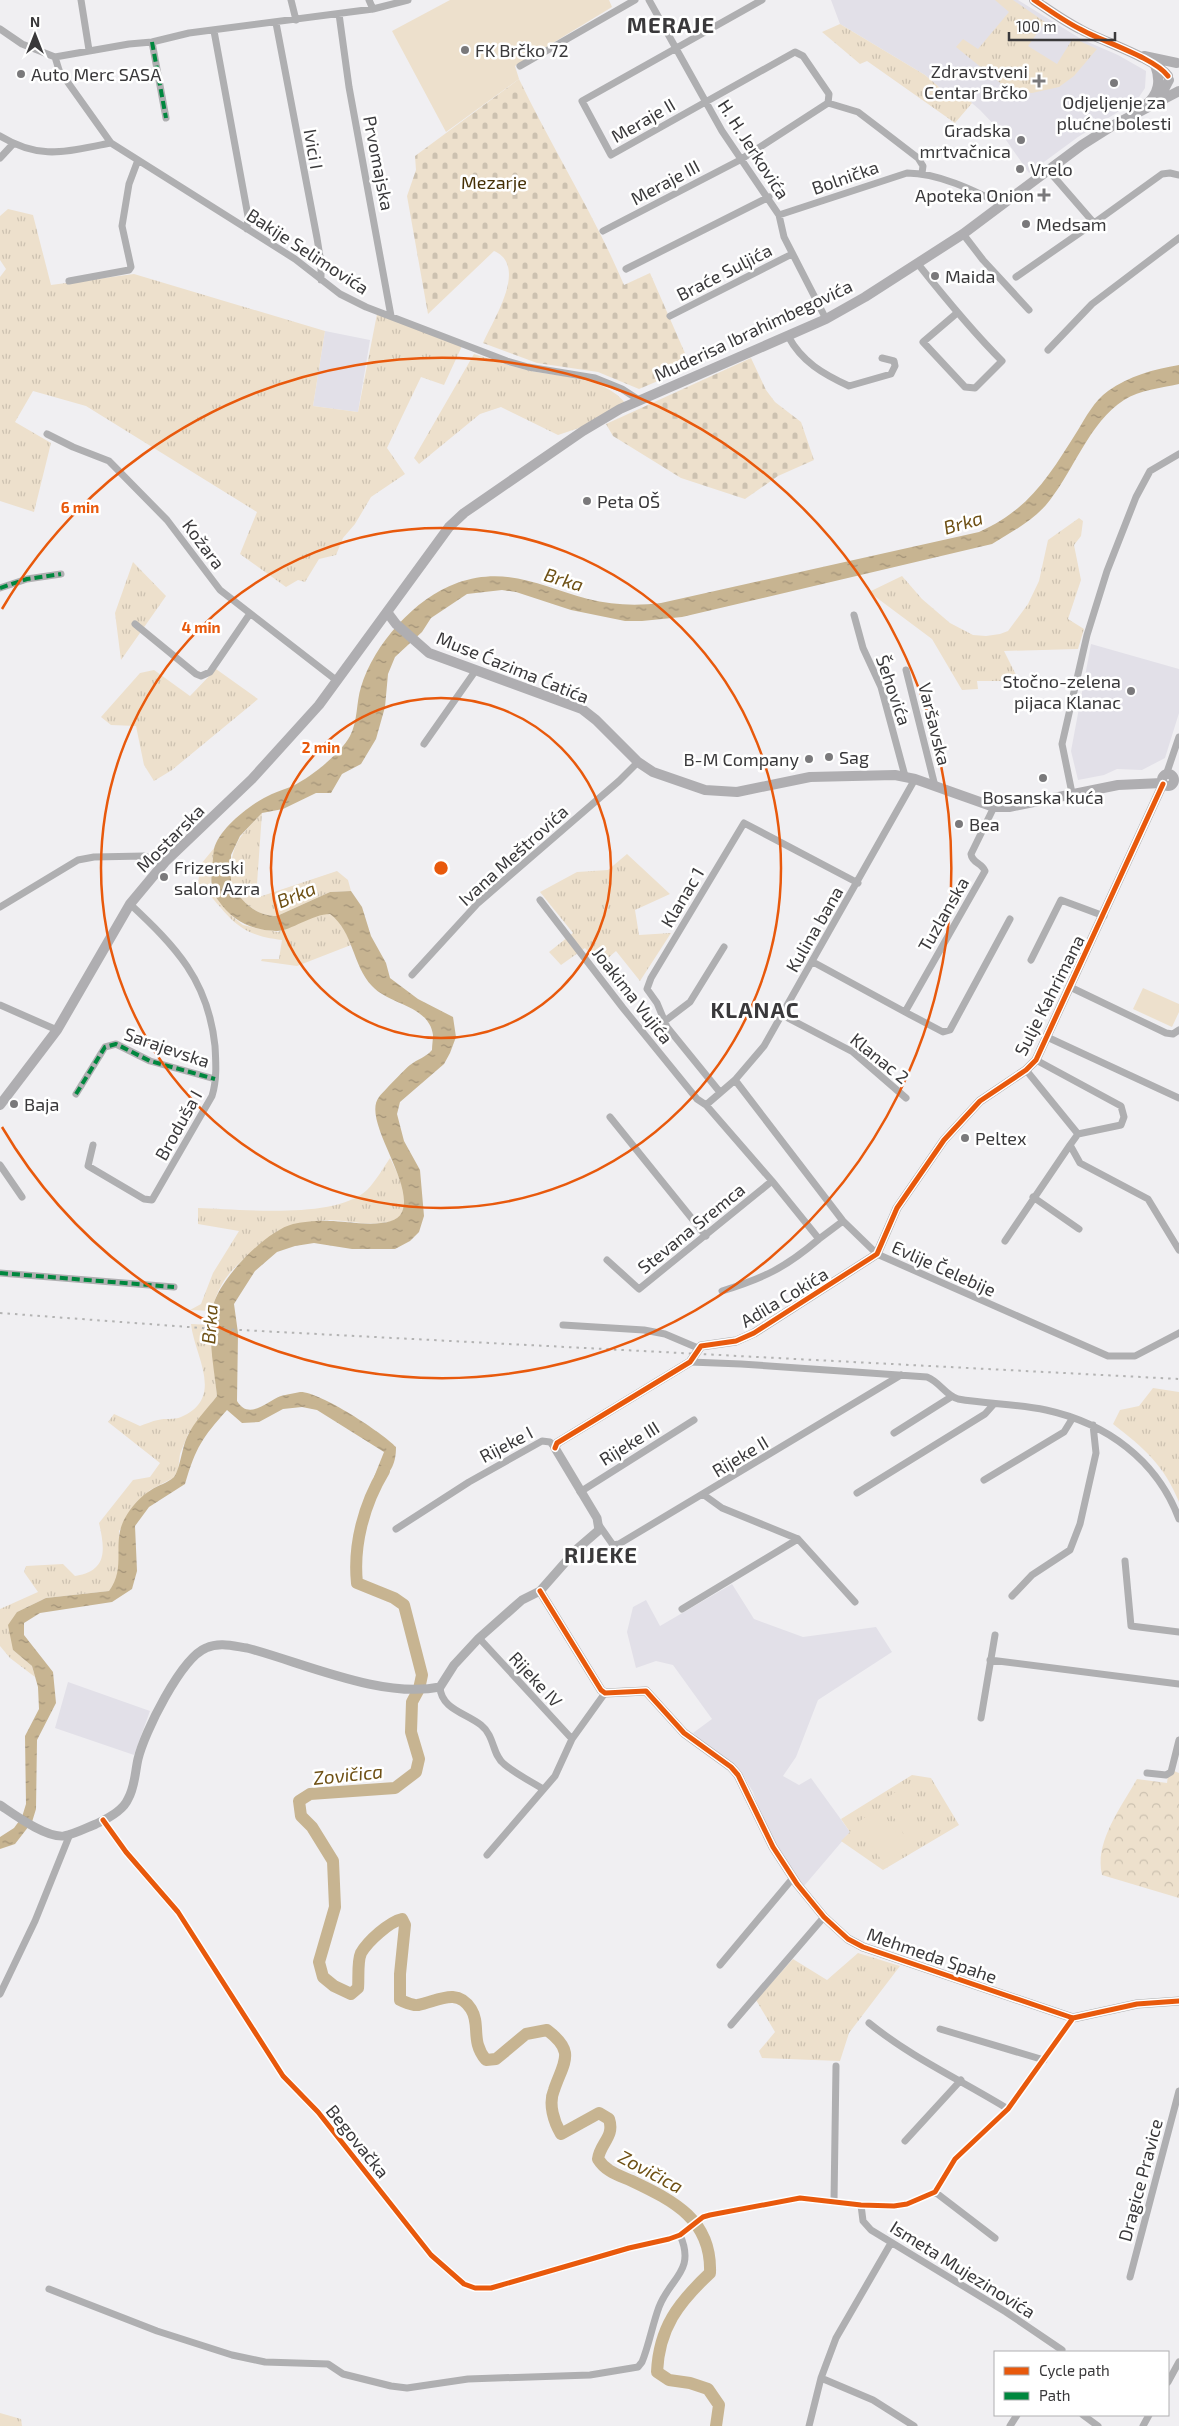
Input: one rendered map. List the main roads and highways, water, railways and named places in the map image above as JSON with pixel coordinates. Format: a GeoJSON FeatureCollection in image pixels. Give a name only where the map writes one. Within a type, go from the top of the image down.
{"type":"FeatureCollection","features":[{"type":"Feature","properties":{"kind":"main road"},"geometry":{"type":"LineString","coordinates":[[1034,0],[1078,29],[1154,65],[1179,89]]}},
{"type":"Feature","properties":{"kind":"main road"},"geometry":{"type":"LineString","coordinates":[[1133,54],[1178,62]]}},
{"type":"Feature","properties":{"kind":"main road"},"geometry":{"type":"LineString","coordinates":[[1157,102],[1169,78],[1170,68],[1178,62]]}},
{"type":"Feature","properties":{"kind":"main road"},"geometry":{"type":"LineString","coordinates":[[1140,111],[1157,90],[1159,80],[1154,65]]}},
{"type":"Feature","properties":{"kind":"main road","name":"Muderisa Ibrahimbegovića"},"geometry":{"type":"LineString","coordinates":[[388,612],[449,527],[464,513],[583,431],[639,400],[826,319],[918,264],[963,234],[1001,204],[1112,126],[1179,89]]}},
{"type":"Feature","properties":{"kind":"main road","name":"Muse Ćazima Ćatića"},"geometry":{"type":"LineString","coordinates":[[388,612],[396,624],[439,658],[582,709],[596,720],[638,762],[663,777],[685,785],[720,792],[737,792],[810,777],[910,778],[994,808],[1024,805],[1118,785],[1168,781]]}},
{"type":"Feature","properties":{"kind":"main road","name":"Mostarska"},"geometry":{"type":"LineString","coordinates":[[0,1104],[57,1030],[130,904],[165,862],[252,779],[320,705],[336,680],[388,612]]}},
{"type":"Feature","properties":{"kind":"water"},"geometry":{"type":"Polygon","coordinates":[[[1179,365],[1179,384],[1137,394],[1124,400],[1112,410],[1092,433],[1059,487],[1044,507],[1023,525],[992,544],[682,617],[642,621],[625,621],[571,610],[516,592],[502,590],[467,594],[431,618],[422,632],[395,657],[388,674],[385,707],[376,739],[361,764],[342,774],[331,793],[316,793],[283,809],[262,813],[240,836],[231,855],[231,885],[250,907],[262,914],[277,916],[330,892],[351,891],[362,907],[371,936],[386,963],[390,978],[418,999],[453,1017],[456,1037],[444,1064],[400,1102],[397,1114],[404,1141],[420,1170],[424,1216],[419,1232],[410,1241],[395,1249],[352,1249],[314,1243],[295,1246],[277,1252],[255,1271],[234,1304],[238,1333],[237,1401],[242,1407],[253,1410],[281,1396],[300,1392],[321,1398],[350,1414],[389,1441],[396,1447],[395,1459],[385,1477],[375,1485],[374,1477],[384,1452],[317,1410],[302,1407],[283,1409],[259,1422],[242,1423],[227,1410],[211,1428],[201,1444],[185,1484],[149,1507],[135,1526],[137,1571],[132,1589],[112,1602],[40,1613],[24,1623],[24,1635],[53,1672],[56,1703],[37,1740],[36,1809],[32,1822],[15,1844],[0,1849],[0,1837],[14,1828],[22,1817],[26,1804],[25,1736],[39,1709],[38,1687],[32,1666],[13,1650],[8,1625],[17,1612],[46,1598],[109,1591],[117,1573],[119,1537],[125,1518],[143,1496],[174,1477],[190,1431],[217,1396],[211,1339],[213,1306],[225,1282],[246,1257],[270,1236],[282,1228],[293,1224],[322,1221],[380,1223],[397,1218],[402,1212],[404,1200],[401,1185],[377,1121],[375,1107],[379,1097],[410,1065],[432,1050],[433,1035],[430,1025],[416,1011],[379,992],[372,986],[360,968],[344,930],[330,914],[316,917],[281,931],[276,931],[258,929],[243,923],[229,914],[215,896],[212,885],[214,849],[222,833],[247,809],[264,798],[300,782],[317,771],[340,750],[353,730],[358,699],[367,671],[386,639],[412,611],[441,590],[475,578],[492,576],[524,580],[606,603],[633,605],[661,603],[979,532],[1012,513],[1037,490],[1091,409],[1103,395],[1133,377],[1179,365]]]}},
{"type":"Feature","properties":{"kind":"waterway","name":"Zovičica"},"geometry":{"type":"LineString","coordinates":[[384,1471],[371,1497],[362,1525],[357,1554],[357,1583],[394,1598],[404,1605],[422,1675],[419,1689],[412,1702],[411,1732],[419,1759],[416,1772],[395,1788],[310,1794],[299,1801],[301,1816],[312,1827],[333,1861],[335,1907],[319,1962],[323,1977],[334,1986],[351,1994],[358,1988],[359,1961],[364,1948],[385,1928],[402,1919],[405,1925],[400,1974],[400,2000],[416,2005],[453,1997],[466,2002],[474,2015],[478,2046],[486,2060],[496,2059],[526,2034],[547,2030],[556,2038],[565,2051],[564,2064],[552,2095],[554,2118],[561,2134],[599,2113],[609,2119],[609,2135],[599,2153],[598,2159],[601,2163],[613,2173],[662,2196],[676,2205],[688,2215],[705,2239],[709,2255],[710,2273],[688,2295],[672,2317],[662,2342],[657,2372],[669,2380],[690,2383],[708,2389],[719,2405],[716,2426]]}},
{"type":"Feature","properties":{"kind":"railway"},"geometry":{"type":"LineString","coordinates":[[0,1313],[202,1328],[1179,1379]]}},
{"type":"Feature","properties":{"kind":"place","name":"FK Brčko 72"},"geometry":{"type":"Point","coordinates":[465,50]}},
{"type":"Feature","properties":{"kind":"place","name":"Auto Merc SASA"},"geometry":{"type":"Point","coordinates":[21,74]}},
{"type":"Feature","properties":{"kind":"place","name":"Zdravstveni Centar Brčko"},"geometry":{"type":"Point","coordinates":[1039,81]}},
{"type":"Feature","properties":{"kind":"place","name":"Odjeljenje za plućne bolesti"},"geometry":{"type":"Point","coordinates":[1114,83]}},
{"type":"Feature","properties":{"kind":"place","name":"Gradska mrtvačnica"},"geometry":{"type":"Point","coordinates":[1021,140]}},
{"type":"Feature","properties":{"kind":"place","name":"Vrelo"},"geometry":{"type":"Point","coordinates":[1020,169]}},
{"type":"Feature","properties":{"kind":"place","name":"Apoteka Onion"},"geometry":{"type":"Point","coordinates":[1044,195]}},
{"type":"Feature","properties":{"kind":"place","name":"Medsam"},"geometry":{"type":"Point","coordinates":[1026,224]}},
{"type":"Feature","properties":{"kind":"place","name":"Maida"},"geometry":{"type":"Point","coordinates":[935,276]}},
{"type":"Feature","properties":{"kind":"place","name":"Peta OŠ"},"geometry":{"type":"Point","coordinates":[587,501]}},
{"type":"Feature","properties":{"kind":"place","name":"Stočno-zelena pijaca Klanac"},"geometry":{"type":"Point","coordinates":[1131,691]}},
{"type":"Feature","properties":{"kind":"place","name":"Sag"},"geometry":{"type":"Point","coordinates":[829,757]}},
{"type":"Feature","properties":{"kind":"place","name":"B-M Company"},"geometry":{"type":"Point","coordinates":[809,759]}},
{"type":"Feature","properties":{"kind":"place","name":"Bosanska kuća"},"geometry":{"type":"Point","coordinates":[1043,778]}},
{"type":"Feature","properties":{"kind":"place","name":"Bea"},"geometry":{"type":"Point","coordinates":[959,824]}},
{"type":"Feature","properties":{"kind":"place","name":"Frizerski salon Azra"},"geometry":{"type":"Point","coordinates":[164,877]}},
{"type":"Feature","properties":{"kind":"place","name":"Baja"},"geometry":{"type":"Point","coordinates":[14,1104]}},
{"type":"Feature","properties":{"kind":"place","name":"Peltex"},"geometry":{"type":"Point","coordinates":[965,1138]}},
{"type":"Feature","properties":{"kind":"district","name":"MERAJE"},"geometry":{"type":"Point","coordinates":[671,24]}},
{"type":"Feature","properties":{"kind":"district","name":"KLANAC"},"geometry":{"type":"Point","coordinates":[755,1009]}},
{"type":"Feature","properties":{"kind":"district","name":"RIJEKE"},"geometry":{"type":"Point","coordinates":[601,1554]}},
{"type":"Feature","properties":{"kind":"park label","name":"Mezarje"},"geometry":{"type":"Point","coordinates":[494,182]}},
{"type":"Feature","properties":{"kind":"water label","name":"Brka"},"geometry":{"type":"Point","coordinates":[963,522]}},
{"type":"Feature","properties":{"kind":"water label","name":"Brka"},"geometry":{"type":"Point","coordinates":[564,579]}},
{"type":"Feature","properties":{"kind":"water label","name":"Brka"},"geometry":{"type":"Point","coordinates":[296,894]}},
{"type":"Feature","properties":{"kind":"water label","name":"Brka"},"geometry":{"type":"Point","coordinates":[209,1324]}}]}
